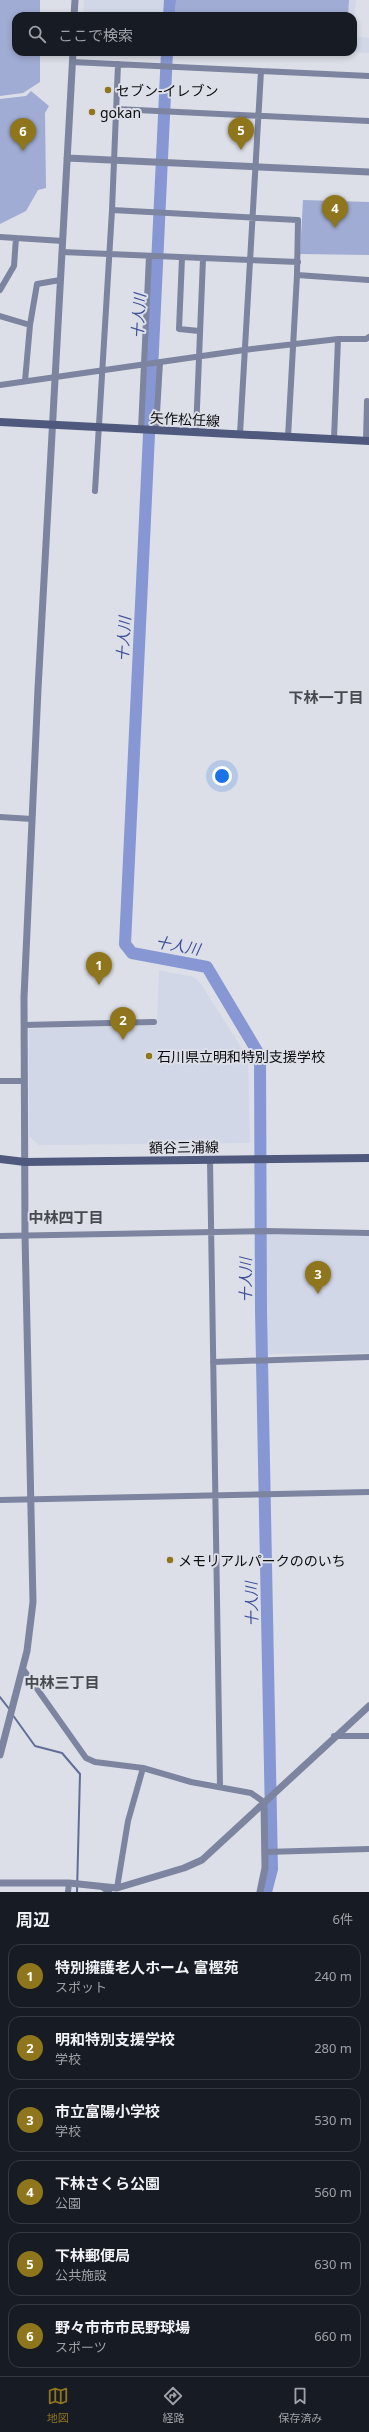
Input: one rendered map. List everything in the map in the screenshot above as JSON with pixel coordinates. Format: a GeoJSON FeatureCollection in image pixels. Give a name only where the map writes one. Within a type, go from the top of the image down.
{"type":"FeatureCollection","features":[{"type":"Feature","properties":{"kind":"main road","name":"矢作松任線"},"geometry":{"type":"LineString","coordinates":[[0,422],[367,441]]}},
{"type":"Feature","properties":{"kind":"main road","name":"額谷三浦線"},"geometry":{"type":"LineString","coordinates":[[0,1159],[25,1162],[369,1158]]}},
{"type":"Feature","properties":{"kind":"street"},"geometry":{"type":"LineString","coordinates":[[74,12],[75,0]]}},
{"type":"Feature","properties":{"kind":"street"},"geometry":{"type":"LineString","coordinates":[[0,1755],[23,1669],[33,1602],[25,1235],[23,1081],[24,1025],[32,819],[72,56]]}},
{"type":"Feature","properties":{"kind":"street"},"geometry":{"type":"LineString","coordinates":[[72,62],[369,76]]}},
{"type":"Feature","properties":{"kind":"street"},"geometry":{"type":"LineString","coordinates":[[95,491],[115,160],[118,64]]}},
{"type":"Feature","properties":{"kind":"street"},"geometry":{"type":"LineString","coordinates":[[240,434],[244,350],[254,217],[261,71]]}},
{"type":"Feature","properties":{"kind":"street"},"geometry":{"type":"LineString","coordinates":[[116,109],[369,121]]}},
{"type":"Feature","properties":{"kind":"street"},"geometry":{"type":"LineString","coordinates":[[67,158],[369,172]]}},
{"type":"Feature","properties":{"kind":"street"},"geometry":{"type":"LineString","coordinates":[[112,210],[298,220],[298,262],[292,345],[288,437]]}},
{"type":"Feature","properties":{"kind":"street"},"geometry":{"type":"LineString","coordinates":[[0,237],[63,241]]}},
{"type":"Feature","properties":{"kind":"street"},"geometry":{"type":"LineString","coordinates":[[0,290],[14,266],[16,238]]}},
{"type":"Feature","properties":{"kind":"street"},"geometry":{"type":"LineString","coordinates":[[62,252],[298,262]]}},
{"type":"Feature","properties":{"kind":"street"},"geometry":{"type":"LineString","coordinates":[[148,430],[146,364],[154,256]]}},
{"type":"Feature","properties":{"kind":"street"},"geometry":{"type":"LineString","coordinates":[[182,258],[179,329],[200,331]]}},
{"type":"Feature","properties":{"kind":"street"},"geometry":{"type":"LineString","coordinates":[[196,432],[203,259]]}},
{"type":"Feature","properties":{"kind":"street"},"geometry":{"type":"LineString","coordinates":[[297,275],[369,280]]}},
{"type":"Feature","properties":{"kind":"street"},"geometry":{"type":"LineString","coordinates":[[25,381],[30,325],[37,284],[60,280]]}},
{"type":"Feature","properties":{"kind":"street"},"geometry":{"type":"LineString","coordinates":[[0,316],[30,325]]}},
{"type":"Feature","properties":{"kind":"street"},"geometry":{"type":"LineString","coordinates":[[0,385],[244,350],[338,339],[366,339],[369,337]]}},
{"type":"Feature","properties":{"kind":"street"},"geometry":{"type":"LineString","coordinates":[[334,439],[338,339]]}},
{"type":"Feature","properties":{"kind":"street"},"geometry":{"type":"LineString","coordinates":[[148,430],[158,363]]}},
{"type":"Feature","properties":{"kind":"street"},"geometry":{"type":"LineString","coordinates":[[367,401],[367,441]]}},
{"type":"Feature","properties":{"kind":"street"},"geometry":{"type":"LineString","coordinates":[[0,817],[32,819]]}},
{"type":"Feature","properties":{"kind":"street"},"geometry":{"type":"LineString","coordinates":[[24,1025],[154,1022]]}},
{"type":"Feature","properties":{"kind":"street"},"geometry":{"type":"LineString","coordinates":[[0,1081],[23,1081]]}},
{"type":"Feature","properties":{"kind":"street"},"geometry":{"type":"LineString","coordinates":[[210,1160],[220,1787]]}},
{"type":"Feature","properties":{"kind":"street"},"geometry":{"type":"LineString","coordinates":[[0,1236],[256,1231],[369,1233]]}},
{"type":"Feature","properties":{"kind":"street"},"geometry":{"type":"LineString","coordinates":[[213,1362],[369,1357]]}},
{"type":"Feature","properties":{"kind":"street"},"geometry":{"type":"LineString","coordinates":[[0,1500],[30,1498],[215,1496],[369,1492]]}},
{"type":"Feature","properties":{"kind":"street"},"geometry":{"type":"LineString","coordinates":[[23,1669],[86,1758],[95,1762],[143,1768],[191,1782],[251,1793],[266,1801]]}},
{"type":"Feature","properties":{"kind":"street"},"geometry":{"type":"LineString","coordinates":[[0,1882],[74,1884],[117,1888],[184,1868],[202,1860],[334,1736],[369,1706]]}},
{"type":"Feature","properties":{"kind":"street"},"geometry":{"type":"LineString","coordinates":[[334,1736],[369,1736]]}},
{"type":"Feature","properties":{"kind":"street"},"geometry":{"type":"LineString","coordinates":[[117,1888],[128,1821],[143,1768]]}},
{"type":"Feature","properties":{"kind":"street"},"geometry":{"type":"LineString","coordinates":[[260,1892],[270,1851],[266,1801]]}},
{"type":"Feature","properties":{"kind":"street"},"geometry":{"type":"LineString","coordinates":[[270,1851],[369,1849]]}},
{"type":"Feature","properties":{"kind":"street"},"geometry":{"type":"LineString","coordinates":[[68,1892],[74,1884]]}},
{"type":"Feature","properties":{"kind":"street"},"geometry":{"type":"LineString","coordinates":[[102,1887],[109,1892]]}},
{"type":"Feature","properties":{"kind":"shaded area"},"geometry":{"type":"Polygon","coordinates":[[[0,0],[40,0],[40,12],[12,12],[12,56],[40,56],[40,82],[23,93],[0,96],[0,0]]]}},
{"type":"Feature","properties":{"kind":"shaded area"},"geometry":{"type":"Polygon","coordinates":[[[84,0],[356,0],[355,12],[83,12],[84,0]]]}},
{"type":"Feature","properties":{"kind":"shaded area"},"geometry":{"type":"Polygon","coordinates":[[[176,0],[349,0],[348,12],[175,12],[176,0]]]}},
{"type":"Feature","properties":{"kind":"shaded area"},"geometry":{"type":"Polygon","coordinates":[[[357,36],[369,38],[369,53],[357,52],[357,36]]]}},
{"type":"Feature","properties":{"kind":"shaded area"},"geometry":{"type":"Polygon","coordinates":[[[31,91],[49,106],[45,113],[46,188],[38,190],[26,211],[0,224],[0,99],[26,96],[31,91]]]}},
{"type":"Feature","properties":{"kind":"shaded area"},"geometry":{"type":"Polygon","coordinates":[[[303,200],[369,202],[369,255],[300,254],[303,200]]]}},
{"type":"Feature","properties":{"kind":"shaded area"},"geometry":{"type":"Polygon","coordinates":[[[159,970],[194,977],[201,984],[246,1055],[248,1060],[250,1143],[39,1145],[29,1136],[29,1029],[157,1025],[159,970]]]}},
{"type":"Feature","properties":{"kind":"shaded area"},"geometry":{"type":"Polygon","coordinates":[[[267,1234],[369,1236],[369,1353],[267,1354],[267,1234]]]}},
{"type":"Feature","properties":{"kind":"waterway","name":"十人川"},"geometry":{"type":"LineString","coordinates":[[169,12],[170,0]]}},
{"type":"Feature","properties":{"kind":"waterway","name":"十人川"},"geometry":{"type":"LineString","coordinates":[[167,56],[125,944],[132,953],[207,967],[260,1056],[261,1310],[272,1869],[266,1892]]}},
{"type":"Feature","properties":{"kind":"waterway"},"geometry":{"type":"LineString","coordinates":[[0,1697],[10,1710]]}},
{"type":"Feature","properties":{"kind":"waterway"},"geometry":{"type":"LineString","coordinates":[[12,1714],[35,1746],[62,1753],[80,1774],[77,1892]]}},
{"type":"Feature","properties":{"kind":"place","name":"セブン-イレブン"},"geometry":{"type":"Point","coordinates":[108,90]}},
{"type":"Feature","properties":{"kind":"place","name":"gokan"},"geometry":{"type":"Point","coordinates":[92,112]}},
{"type":"Feature","properties":{"kind":"place","name":"下林郵便局"},"geometry":{"type":"Point","coordinates":[241,150]}},
{"type":"Feature","properties":{"kind":"place","name":"野々市市市民野球場"},"geometry":{"type":"Point","coordinates":[23,151]}},
{"type":"Feature","properties":{"kind":"place","name":"下林さくら公園"},"geometry":{"type":"Point","coordinates":[335,228]}},
{"type":"Feature","properties":{"kind":"place","name":"特別擁護老人ホーム 富樫苑"},"geometry":{"type":"Point","coordinates":[99,985]}},
{"type":"Feature","properties":{"kind":"place","name":"明和特別支援学校"},"geometry":{"type":"Point","coordinates":[123,1040]}},
{"type":"Feature","properties":{"kind":"place","name":"石川県立明和特別支援学校"},"geometry":{"type":"Point","coordinates":[149,1056]}},
{"type":"Feature","properties":{"kind":"place","name":"市立富陽小学校"},"geometry":{"type":"Point","coordinates":[318,1294]}},
{"type":"Feature","properties":{"kind":"place","name":"メモリアルパークののいち"},"geometry":{"type":"Point","coordinates":[170,1560]}},
{"type":"Feature","properties":{"kind":"district","name":"下林一丁目"},"geometry":{"type":"Point","coordinates":[326,697]}},
{"type":"Feature","properties":{"kind":"district","name":"中林四丁目"},"geometry":{"type":"Point","coordinates":[66,1217]}},
{"type":"Feature","properties":{"kind":"district","name":"中林三丁目"},"geometry":{"type":"Point","coordinates":[62,1682]}}]}
